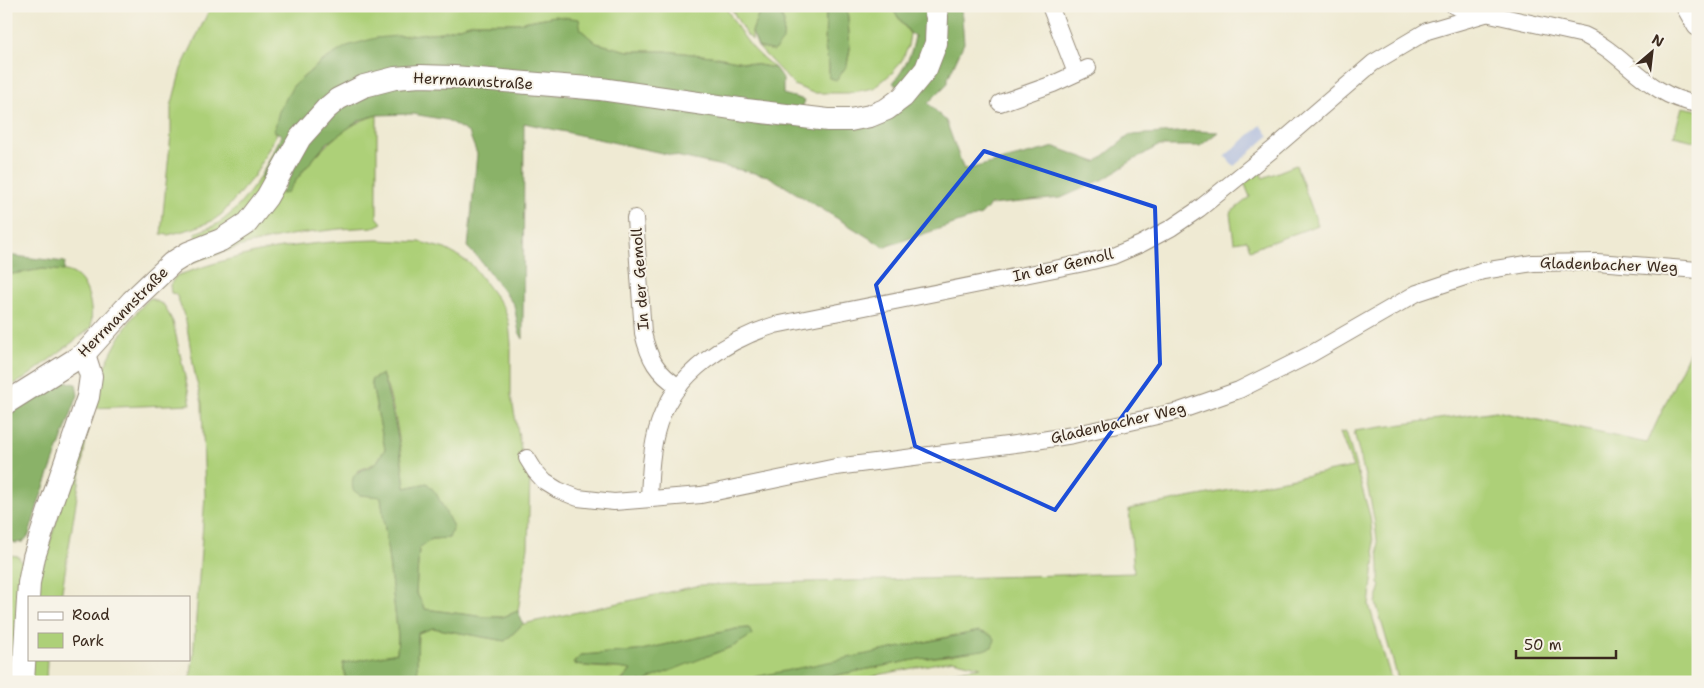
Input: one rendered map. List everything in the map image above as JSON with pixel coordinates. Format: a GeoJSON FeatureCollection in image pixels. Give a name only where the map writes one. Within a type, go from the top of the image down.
{"type":"FeatureCollection","features":[{"type":"Feature","properties":{"kind":"street","name":"Herrmannstraße"},"geometry":{"type":"LineString","coordinates":[[6,403],[84,354],[132,301],[172,263],[188,253],[221,240],[247,223],[267,197],[300,138],[326,109],[338,99],[364,86],[395,78],[420,76],[454,77],[601,89],[746,110],[828,120],[850,120],[870,116],[887,109],[902,97],[926,69],[936,43],[937,17],[934,6]]}},
{"type":"Feature","properties":{"kind":"street"},"geometry":{"type":"LineString","coordinates":[[1000,103],[1053,84],[1082,70],[1050,6]]}},
{"type":"Feature","properties":{"kind":"street"},"geometry":{"type":"LineString","coordinates":[[1454,6],[1584,35],[1605,48],[1656,90],[1674,98],[1698,104]]}},
{"type":"Feature","properties":{"kind":"street"},"geometry":{"type":"LineString","coordinates":[[1687,6],[1698,24]]}},
{"type":"Feature","properties":{"kind":"street","name":"In der Gemoll"},"geometry":{"type":"LineString","coordinates":[[649,499],[651,459],[658,425],[666,407],[680,387],[706,359],[730,343],[752,332],[776,325],[1084,263],[1113,256],[1141,244],[1199,209],[1272,150],[1373,63],[1427,31],[1485,14]]}},
{"type":"Feature","properties":{"kind":"street","name":"In der Gemoll"},"geometry":{"type":"LineString","coordinates":[[635,218],[643,333],[647,348],[660,373],[680,387]]}},
{"type":"Feature","properties":{"kind":"street","name":"Gladenbacher Weg"},"geometry":{"type":"LineString","coordinates":[[527,458],[535,471],[558,490],[578,498],[614,502],[701,494],[836,467],[1065,436],[1179,411],[1239,390],[1262,380],[1417,293],[1483,271],[1533,263],[1597,262],[1698,270]]}},
{"type":"Feature","properties":{"kind":"street"},"geometry":{"type":"LineString","coordinates":[[28,596],[34,557],[52,498],[88,396],[91,376],[84,354]]}},
{"type":"Feature","properties":{"kind":"street"},"geometry":{"type":"LineString","coordinates":[[23,682],[28,600]]}},
{"type":"Feature","properties":{"kind":"highlighted area"},"geometry":{"type":"Polygon","coordinates":[[[984,151],[1155,207],[1160,364],[1055,510],[915,446],[876,285],[984,151]]]}},
{"type":"Feature","properties":{"kind":"shaded area"},"geometry":{"type":"Polygon","coordinates":[[[1261,125],[1269,136],[1234,166],[1225,156],[1261,125]]]}},
{"type":"Feature","properties":{"kind":"green space"},"geometry":{"type":"Polygon","coordinates":[[[211,6],[725,6],[746,40],[758,54],[775,68],[711,56],[665,51],[628,51],[596,43],[581,30],[555,16],[518,23],[473,23],[442,32],[411,35],[347,47],[321,62],[293,86],[274,131],[277,133],[254,176],[222,214],[212,221],[194,228],[168,235],[161,234],[171,134],[171,107],[181,69],[211,6]]]}},
{"type":"Feature","properties":{"kind":"green space"},"geometry":{"type":"Polygon","coordinates":[[[730,6],[761,6],[752,32],[752,40],[745,33],[730,6]]]}},
{"type":"Feature","properties":{"kind":"green space"},"geometry":{"type":"Polygon","coordinates":[[[761,6],[778,6],[784,23],[783,41],[774,51],[758,47],[752,32],[761,6]]]}},
{"type":"Feature","properties":{"kind":"green space"},"geometry":{"type":"Polygon","coordinates":[[[778,6],[826,6],[825,48],[829,65],[829,78],[847,65],[850,49],[847,6],[890,6],[910,34],[908,46],[902,60],[893,72],[874,88],[848,93],[813,93],[794,85],[758,47],[774,51],[784,23],[778,6]]]}},
{"type":"Feature","properties":{"kind":"green space"},"geometry":{"type":"Polygon","coordinates":[[[826,6],[847,6],[850,48],[847,65],[837,80],[829,78],[829,65],[825,48],[826,6]]]}},
{"type":"Feature","properties":{"kind":"green space"},"geometry":{"type":"Polygon","coordinates":[[[890,6],[930,6],[928,46],[901,88],[893,83],[907,61],[915,36],[910,33],[890,6]]]}},
{"type":"Feature","properties":{"kind":"green space"},"geometry":{"type":"Polygon","coordinates":[[[942,6],[961,6],[964,43],[948,78],[948,83],[928,103],[946,121],[964,170],[1055,147],[1096,162],[1130,135],[1195,131],[1218,132],[1200,146],[1158,146],[1106,178],[1061,198],[990,205],[981,215],[884,247],[768,176],[524,123],[523,339],[519,332],[514,305],[479,259],[468,248],[477,154],[469,133],[447,120],[413,114],[377,115],[360,120],[327,143],[287,193],[281,194],[309,139],[347,103],[385,87],[419,82],[611,99],[771,125],[794,124],[908,103],[942,6]]]}},
{"type":"Feature","properties":{"kind":"green space"},"geometry":{"type":"Polygon","coordinates":[[[555,16],[579,19],[581,30],[596,43],[628,51],[665,51],[711,56],[775,68],[783,79],[783,94],[805,100],[801,111],[366,76],[269,181],[261,179],[262,173],[282,135],[274,131],[279,111],[293,86],[321,62],[347,46],[376,38],[442,32],[473,23],[518,23],[555,16]]]}},
{"type":"Feature","properties":{"kind":"green space"},"geometry":{"type":"Polygon","coordinates":[[[1682,107],[1698,110],[1698,142],[1674,136],[1682,107]]]}},
{"type":"Feature","properties":{"kind":"green space"},"geometry":{"type":"Polygon","coordinates":[[[377,115],[377,217],[382,223],[374,227],[290,235],[245,245],[181,266],[280,191],[287,193],[315,157],[337,136],[362,120],[377,115]]]}},
{"type":"Feature","properties":{"kind":"green space"},"geometry":{"type":"Polygon","coordinates":[[[1296,165],[1318,225],[1250,250],[1247,240],[1234,242],[1230,213],[1250,197],[1244,182],[1260,172],[1263,178],[1296,165]]]}},
{"type":"Feature","properties":{"kind":"green space"},"geometry":{"type":"Polygon","coordinates":[[[262,173],[261,179],[269,181],[243,217],[198,243],[195,233],[217,224],[230,215],[248,194],[262,173]]]}},
{"type":"Feature","properties":{"kind":"green space"},"geometry":{"type":"Polygon","coordinates":[[[343,241],[420,242],[445,249],[460,257],[472,265],[504,308],[509,323],[511,343],[511,395],[523,459],[530,474],[528,547],[518,611],[503,617],[485,617],[425,609],[416,592],[419,548],[432,539],[449,538],[453,527],[427,483],[405,488],[395,415],[382,374],[371,380],[385,449],[376,463],[357,471],[360,495],[381,496],[398,636],[397,654],[343,663],[346,682],[190,682],[205,496],[202,403],[195,375],[186,321],[176,294],[171,293],[170,285],[176,276],[214,263],[273,249],[343,241]]]}},
{"type":"Feature","properties":{"kind":"green space"},"geometry":{"type":"Polygon","coordinates":[[[6,255],[65,262],[64,271],[43,269],[6,275],[6,255]]]}},
{"type":"Feature","properties":{"kind":"green space"},"geometry":{"type":"Polygon","coordinates":[[[43,269],[67,271],[74,274],[84,284],[89,298],[91,328],[24,379],[6,388],[6,275],[43,269]]]}},
{"type":"Feature","properties":{"kind":"green space"},"geometry":{"type":"Polygon","coordinates":[[[150,298],[164,305],[173,322],[191,404],[91,408],[103,370],[129,323],[150,298]]]}},
{"type":"Feature","properties":{"kind":"green space"},"geometry":{"type":"Polygon","coordinates":[[[1698,334],[1698,682],[1399,682],[1376,603],[1381,585],[1379,584],[1378,545],[1368,488],[1354,431],[1496,411],[1647,443],[1698,334]]]}},
{"type":"Feature","properties":{"kind":"green space"},"geometry":{"type":"Polygon","coordinates":[[[382,374],[396,430],[405,488],[427,483],[436,493],[453,527],[449,538],[432,539],[419,548],[416,592],[425,609],[485,617],[503,617],[518,611],[523,624],[505,641],[433,628],[418,633],[418,682],[346,682],[343,663],[397,653],[398,636],[381,497],[360,495],[353,490],[352,483],[355,474],[376,463],[385,449],[371,380],[382,374]]]}},
{"type":"Feature","properties":{"kind":"green space"},"geometry":{"type":"Polygon","coordinates":[[[64,381],[76,384],[78,395],[39,501],[29,535],[23,542],[15,543],[6,538],[6,415],[64,381]]]}},
{"type":"Feature","properties":{"kind":"green space"},"geometry":{"type":"Polygon","coordinates":[[[91,410],[61,596],[33,596],[91,410]]]}},
{"type":"Feature","properties":{"kind":"green space"},"geometry":{"type":"Polygon","coordinates":[[[1346,432],[1370,516],[1375,558],[1369,605],[1392,682],[896,682],[981,667],[953,660],[878,675],[857,682],[802,682],[919,659],[953,655],[956,635],[756,677],[745,682],[647,682],[649,679],[752,635],[748,628],[637,651],[581,655],[573,663],[631,670],[620,682],[418,682],[418,633],[433,628],[505,641],[523,624],[701,585],[1134,573],[1129,509],[1353,467],[1340,433],[1346,432]]]}},
{"type":"Feature","properties":{"kind":"green space"},"geometry":{"type":"Polygon","coordinates":[[[9,555],[18,556],[23,564],[13,682],[6,682],[6,566],[9,555]]]}},
{"type":"Feature","properties":{"kind":"green space"},"geometry":{"type":"Polygon","coordinates":[[[749,628],[752,635],[734,646],[649,679],[647,682],[620,682],[631,670],[573,664],[581,655],[637,651],[736,629],[749,628]]]}},
{"type":"Feature","properties":{"kind":"green space"},"geometry":{"type":"Polygon","coordinates":[[[979,631],[991,635],[995,640],[992,647],[802,682],[745,682],[755,677],[979,631]]]}},
{"type":"Feature","properties":{"kind":"green space"},"geometry":{"type":"Polygon","coordinates":[[[30,660],[47,660],[46,682],[29,682],[30,660]]]}}]}
